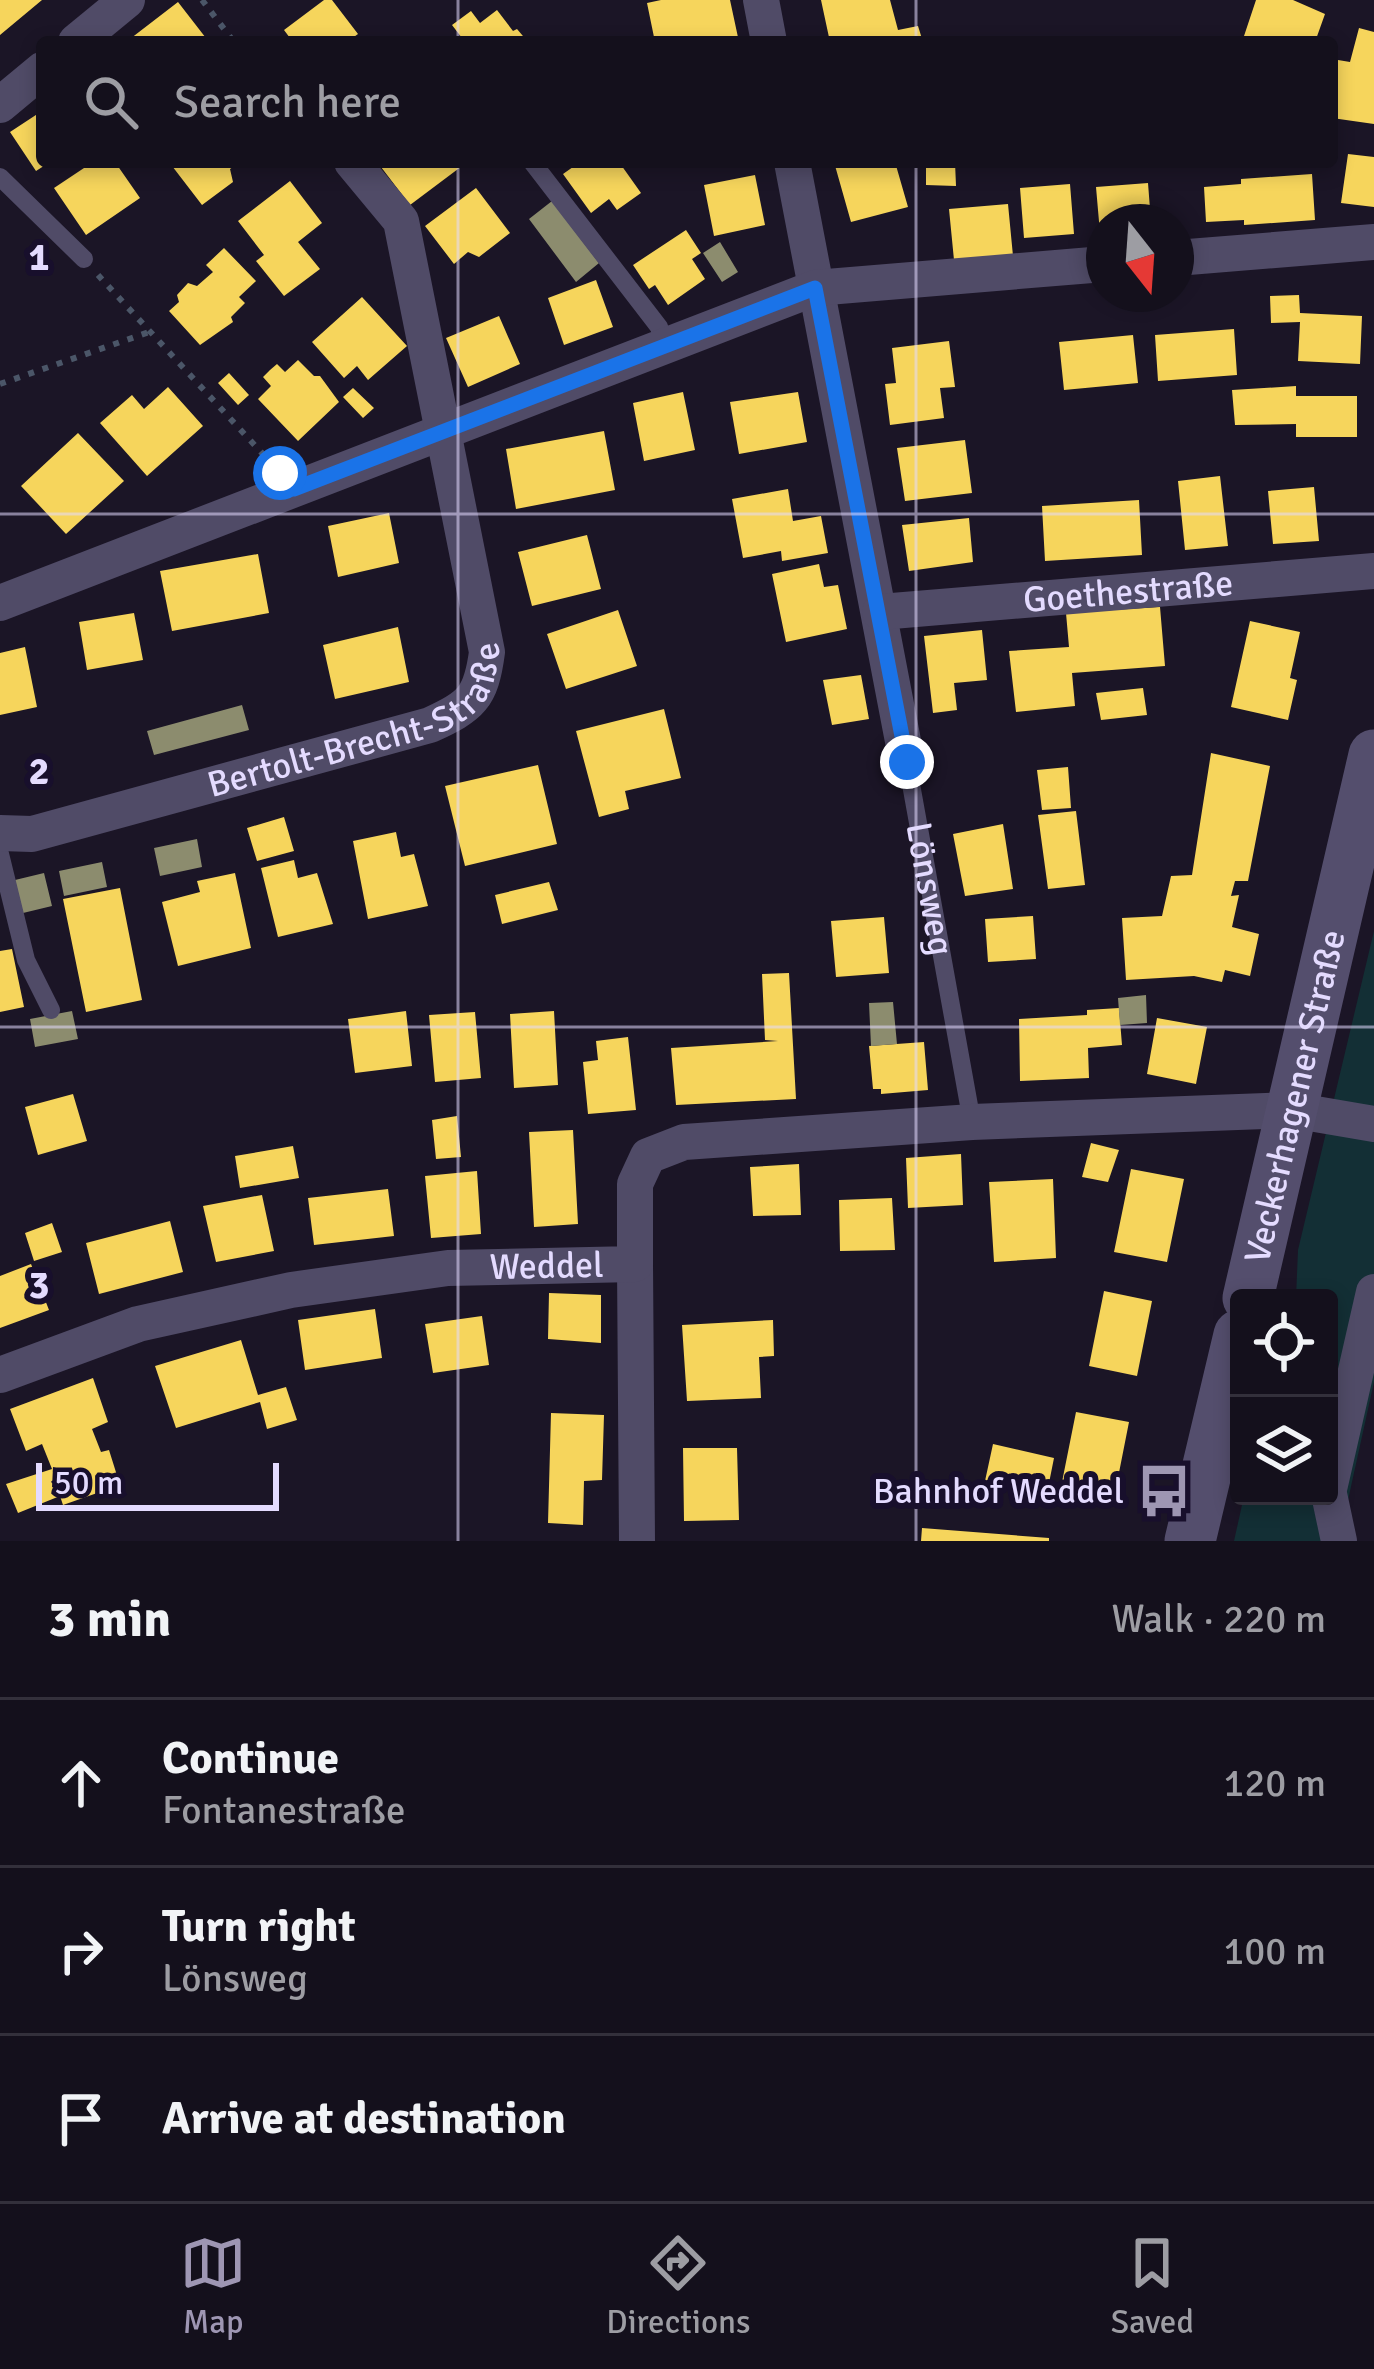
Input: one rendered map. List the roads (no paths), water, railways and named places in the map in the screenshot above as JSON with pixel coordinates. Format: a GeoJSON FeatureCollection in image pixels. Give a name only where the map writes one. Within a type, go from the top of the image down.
{"type":"FeatureCollection","features":[{"type":"Feature","properties":{"kind":"street"},"geometry":{"type":"LineString","coordinates":[[83,36],[127,0]]}},
{"type":"Feature","properties":{"kind":"street"},"geometry":{"type":"LineString","coordinates":[[761,0],[768,36]]}},
{"type":"Feature","properties":{"kind":"street"},"geometry":{"type":"LineString","coordinates":[[0,105],[36,75]]}},
{"type":"Feature","properties":{"kind":"street","name":"Bertolt-Brecht-Straße"},"geometry":{"type":"LineString","coordinates":[[0,833],[32,834],[430,725],[462,710],[482,688],[488,652],[401,220],[357,168]]}},
{"type":"Feature","properties":{"kind":"street","name":"Lönsweg"},"geometry":{"type":"LineString","coordinates":[[793,168],[907,762]]}},
{"type":"Feature","properties":{"kind":"street"},"geometry":{"type":"LineString","coordinates":[[1194,257],[1374,242]]}},
{"type":"Feature","properties":{"kind":"street"},"geometry":{"type":"LineString","coordinates":[[0,603],[815,288],[1086,265]]}},
{"type":"Feature","properties":{"kind":"street","name":"Goethestraße"},"geometry":{"type":"LineString","coordinates":[[880,612],[1374,571]]}},
{"type":"Feature","properties":{"kind":"street","name":"Veckerhagener Straße"},"geometry":{"type":"LineString","coordinates":[[1250,1289],[1374,755]]}},
{"type":"Feature","properties":{"kind":"street","name":"Weddel"},"geometry":{"type":"LineString","coordinates":[[0,1375],[137,1324],[291,1290],[448,1268],[635,1264],[635,1184],[648,1156],[684,1142],[972,1122],[1292,1110],[1374,1124]]}},
{"type":"Feature","properties":{"kind":"street"},"geometry":{"type":"LineString","coordinates":[[635,1264],[637,1541]]}},
{"type":"Feature","properties":{"kind":"street"},"geometry":{"type":"LineString","coordinates":[[1338,1451],[1374,1292]]}},
{"type":"Feature","properties":{"kind":"street"},"geometry":{"type":"LineString","coordinates":[[1190,1541],[1230,1373]]}},
{"type":"Feature","properties":{"kind":"street"},"geometry":{"type":"LineString","coordinates":[[1332,1505],[1340,1541]]}},
{"type":"Feature","properties":{"kind":"lane"},"geometry":{"type":"LineString","coordinates":[[537,168],[658,327],[665,346]]}},
{"type":"Feature","properties":{"kind":"lane"},"geometry":{"type":"LineString","coordinates":[[0,177],[84,259]]}},
{"type":"Feature","properties":{"kind":"lane","name":"Lönsweg"},"geometry":{"type":"LineString","coordinates":[[907,762],[972,1122]]}},
{"type":"Feature","properties":{"kind":"lane"},"geometry":{"type":"LineString","coordinates":[[0,854],[26,960],[51,1010]]}},
{"type":"Feature","properties":{"kind":"place","name":"Bahnhof Weddel"},"geometry":{"type":"Point","coordinates":[1164,1491]}}]}
